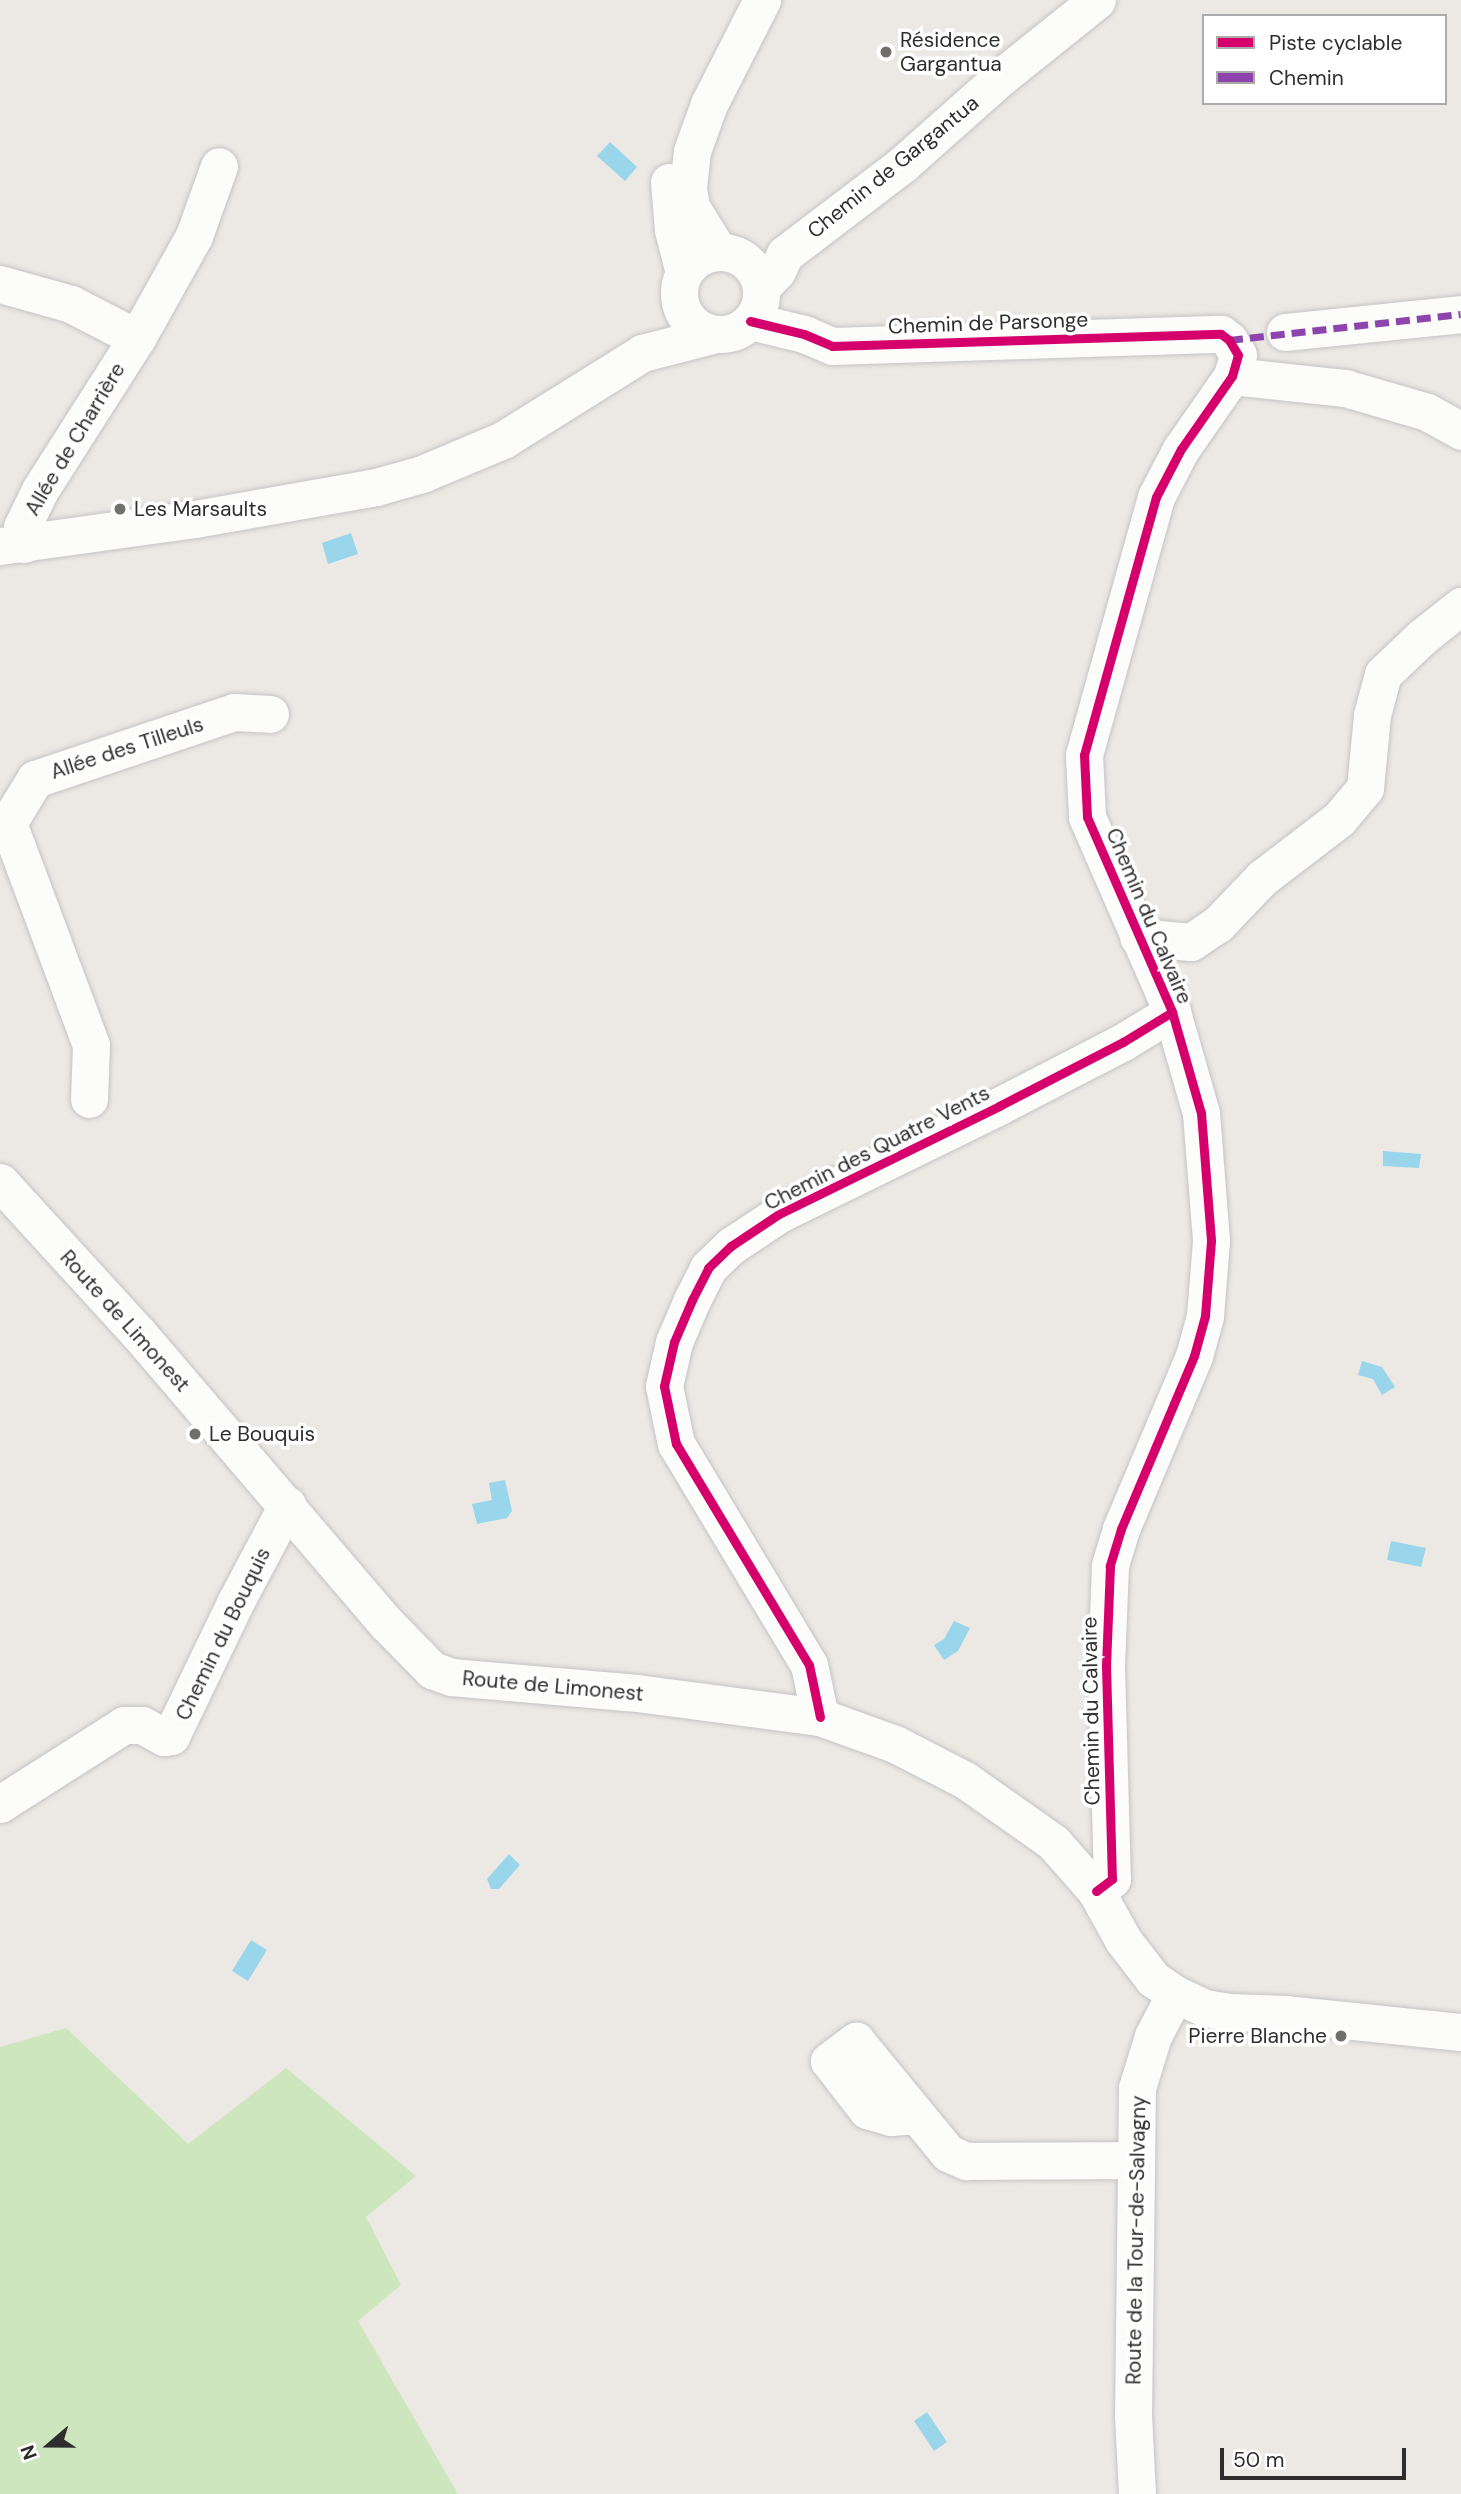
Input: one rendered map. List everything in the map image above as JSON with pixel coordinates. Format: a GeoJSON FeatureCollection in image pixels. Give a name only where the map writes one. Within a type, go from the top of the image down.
{"type":"FeatureCollection","features":[{"type":"Feature","properties":{"kind":"street"},"geometry":{"type":"LineString","coordinates":[[7,546],[217,515],[376,487],[422,474],[503,440],[642,353],[740,329],[757,302],[757,275],[729,254],[700,226],[691,207],[689,168],[697,133],[762,0]]}},
{"type":"Feature","properties":{"kind":"street","name":"Chemin de Gargantua"},"geometry":{"type":"LineString","coordinates":[[757,302],[785,254],[903,164],[1001,77],[1097,0]]}},
{"type":"Feature","properties":{"kind":"street"},"geometry":{"type":"LineString","coordinates":[[716,334],[704,331],[687,316],[673,230],[668,170],[672,150],[694,108],[726,72]]}},
{"type":"Feature","properties":{"kind":"street","name":"Allée de Charrière"},"geometry":{"type":"LineString","coordinates":[[7,546],[22,527],[40,490],[136,338],[194,236],[219,166]]}},
{"type":"Feature","properties":{"kind":"street"},"geometry":{"type":"LineString","coordinates":[[642,353],[699,258],[729,254],[785,254]]}},
{"type":"Feature","properties":{"kind":"street","name":"Allée de Charrière"},"geometry":{"type":"LineString","coordinates":[[0,284],[71,304],[136,338]]}},
{"type":"Feature","properties":{"kind":"street","name":"Chemin de Parsonge"},"geometry":{"type":"LineString","coordinates":[[757,302],[804,334],[832,346],[1220,334],[1229,340],[1238,355],[1232,376]]}},
{"type":"Feature","properties":{"kind":"street"},"geometry":{"type":"LineString","coordinates":[[1284,332],[1461,314]]}},
{"type":"Feature","properties":{"kind":"street"},"geometry":{"type":"LineString","coordinates":[[1232,376],[1345,388],[1427,412],[1461,431]]}},
{"type":"Feature","properties":{"kind":"street","name":"Chemin du Calvaire"},"geometry":{"type":"LineString","coordinates":[[1096,1891],[1112,1878],[1106,1666],[1110,1566],[1121,1529],[1194,1356],[1205,1316],[1209,1278],[1209,1181],[1201,1113],[1172,1012],[1087,817],[1084,755],[1156,497],[1181,449],[1232,376]]}},
{"type":"Feature","properties":{"kind":"street"},"geometry":{"type":"LineString","coordinates":[[1138,937],[1191,942],[1218,924],[1262,878],[1339,819],[1365,788],[1371,715],[1383,674],[1422,637],[1461,607]]}},
{"type":"Feature","properties":{"kind":"street","name":"Allée des Tilleuls"},"geometry":{"type":"LineString","coordinates":[[89,1098],[91,1045],[4,824],[35,779],[234,712],[270,714]]}},
{"type":"Feature","properties":{"kind":"street","name":"Chemin des Quatre Vents"},"geometry":{"type":"LineString","coordinates":[[820,1717],[810,1665],[676,1444],[664,1386],[674,1342],[692,1300],[708,1268],[731,1246],[779,1214],[999,1106],[1123,1042],[1172,1012]]}},
{"type":"Feature","properties":{"kind":"street","name":"Route de Limonest"},"geometry":{"type":"LineString","coordinates":[[0,1182],[139,1334],[386,1623],[432,1670],[451,1677],[637,1693],[820,1717],[895,1744],[975,1786],[1054,1842],[1096,1891],[1123,1940],[1153,1979],[1175,1994],[1205,2008],[1230,2012],[1286,2014],[1461,2032]]}},
{"type":"Feature","properties":{"kind":"street","name":"Chemin du Bouquis"},"geometry":{"type":"LineString","coordinates":[[0,1804],[124,1725],[142,1725],[164,1737],[171,1736],[236,1601],[287,1506]]}},
{"type":"Feature","properties":{"kind":"street","name":"Route de la Tour-de-Salvagny"},"geometry":{"type":"LineString","coordinates":[[1137,2494],[1133,2416],[1137,2088],[1142,2065],[1175,1994]]}},
{"type":"Feature","properties":{"kind":"street"},"geometry":{"type":"LineString","coordinates":[[916,2115],[948,2153],[966,2161],[1135,2160]]}},
{"type":"Feature","properties":{"kind":"green space"},"geometry":{"type":"Polygon","coordinates":[[[66,2028],[188,2144],[286,2068],[416,2176],[366,2217],[401,2285],[358,2321],[458,2494],[0,2494],[0,2047],[66,2028]]]}},
{"type":"Feature","properties":{"kind":"water"},"geometry":{"type":"Polygon","coordinates":[[[610,142],[637,167],[625,181],[597,156],[610,142]]]}},
{"type":"Feature","properties":{"kind":"water"},"geometry":{"type":"Polygon","coordinates":[[[351,533],[358,554],[328,564],[322,543],[351,533]]]}},
{"type":"Feature","properties":{"kind":"water"},"geometry":{"type":"Polygon","coordinates":[[[1383,1151],[1421,1154],[1419,1168],[1383,1166],[1383,1151]]]}},
{"type":"Feature","properties":{"kind":"water"},"geometry":{"type":"Polygon","coordinates":[[[1362,1361],[1382,1367],[1395,1387],[1382,1395],[1373,1379],[1358,1375],[1362,1361]]]}},
{"type":"Feature","properties":{"kind":"water"},"geometry":{"type":"Polygon","coordinates":[[[505,1480],[512,1511],[507,1518],[477,1524],[472,1504],[492,1500],[489,1483],[505,1480]]]}},
{"type":"Feature","properties":{"kind":"water"},"geometry":{"type":"Polygon","coordinates":[[[1391,1541],[1426,1548],[1421,1567],[1387,1560],[1391,1541]]]}},
{"type":"Feature","properties":{"kind":"water"},"geometry":{"type":"Polygon","coordinates":[[[954,1621],[970,1628],[958,1651],[944,1660],[934,1645],[944,1639],[954,1621]]]}},
{"type":"Feature","properties":{"kind":"water"},"geometry":{"type":"Polygon","coordinates":[[[509,1854],[520,1865],[499,1889],[491,1889],[487,1879],[509,1854]]]}},
{"type":"Feature","properties":{"kind":"water"},"geometry":{"type":"Polygon","coordinates":[[[251,1940],[267,1950],[248,1981],[232,1971],[251,1940]]]}},
{"type":"Feature","properties":{"kind":"water"},"geometry":{"type":"Polygon","coordinates":[[[927,2412],[947,2442],[934,2451],[914,2421],[927,2412]]]}},
{"type":"Feature","properties":{"kind":"marked path"},"geometry":{"type":"LineString","coordinates":[[1229,340],[1461,314]]}},
{"type":"Feature","properties":{"kind":"cycle path"},"geometry":{"type":"LineString","coordinates":[[750,321],[804,334],[832,346],[1221,334],[1229,340],[1238,355],[1232,376],[1181,449],[1156,497],[1084,755],[1087,817],[1172,1012],[1201,1113],[1211,1241],[1205,1316],[1194,1356],[1121,1529],[1110,1566],[1106,1666],[1112,1879],[1096,1891]]}},
{"type":"Feature","properties":{"kind":"cycle path"},"geometry":{"type":"LineString","coordinates":[[820,1717],[809,1665],[676,1444],[664,1386],[674,1342],[692,1300],[708,1268],[731,1246],[779,1214],[999,1106],[1123,1042],[1172,1012]]}},
{"type":"Feature","properties":{"kind":"place","name":"Résidence Gargantua"},"geometry":{"type":"Point","coordinates":[886,52]}},
{"type":"Feature","properties":{"kind":"place","name":"Les Marsaults"},"geometry":{"type":"Point","coordinates":[120,509]}},
{"type":"Feature","properties":{"kind":"place","name":"Le Bouquis"},"geometry":{"type":"Point","coordinates":[195,1434]}},
{"type":"Feature","properties":{"kind":"place","name":"Pierre Blanche"},"geometry":{"type":"Point","coordinates":[1341,2036]}}]}
